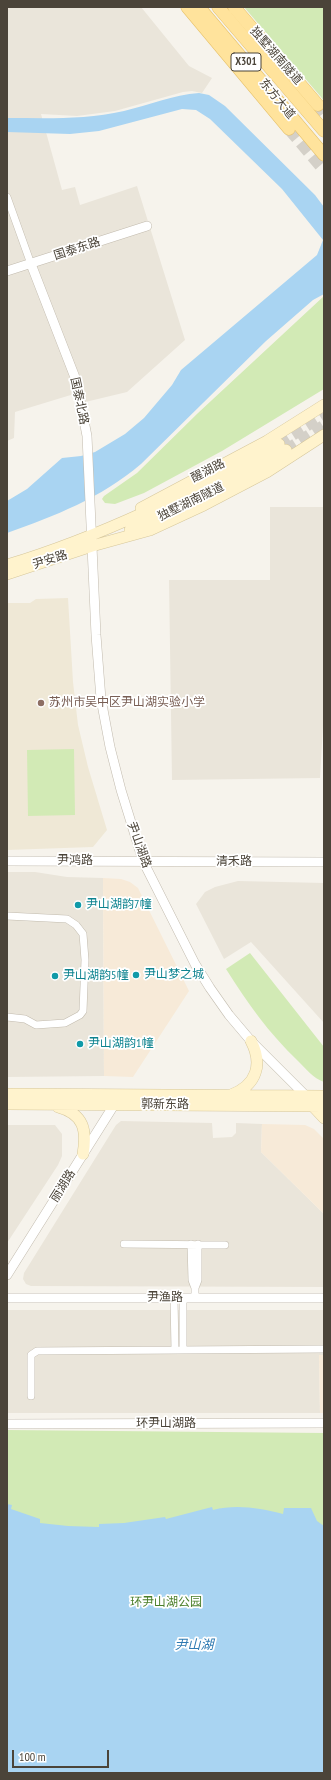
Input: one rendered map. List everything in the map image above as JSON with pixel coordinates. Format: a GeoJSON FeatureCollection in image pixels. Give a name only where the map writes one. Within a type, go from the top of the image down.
{"type":"FeatureCollection","features":[{"type":"Feature","properties":{"kind":"main road"},"geometry":{"type":"LineString","coordinates":[[187,7],[289,130]]}},
{"type":"Feature","properties":{"kind":"main road","name":"东方大道"},"geometry":{"type":"LineString","coordinates":[[199,7],[324,155]]}},
{"type":"Feature","properties":{"kind":"main road","name":"东方大道"},"geometry":{"type":"LineString","coordinates":[[218,7],[324,131]]}},
{"type":"Feature","properties":{"kind":"main road","name":"独墅湖南隧道"},"geometry":{"type":"LineString","coordinates":[[234,7],[318,105]]}},
{"type":"Feature","properties":{"kind":"main road","name":"醒湖路"},"geometry":{"type":"LineString","coordinates":[[92,541],[163,495],[267,441],[324,405]]}},
{"type":"Feature","properties":{"kind":"main road"},"geometry":{"type":"LineString","coordinates":[[92,541],[150,530],[204,505],[267,472],[324,435]]}},
{"type":"Feature","properties":{"kind":"main road","name":"独墅湖南隧道"},"geometry":{"type":"LineString","coordinates":[[92,541],[153,520],[214,491],[258,467],[282,447]]}},
{"type":"Feature","properties":{"kind":"main road","name":"尹安路"},"geometry":{"type":"LineString","coordinates":[[7,565],[58,549],[92,541]]}},
{"type":"Feature","properties":{"kind":"main road","name":"尹安路"},"geometry":{"type":"LineString","coordinates":[[7,574],[92,541]]}},
{"type":"Feature","properties":{"kind":"main road"},"geometry":{"type":"LineString","coordinates":[[228,1096],[245,1088],[254,1076],[257,1061],[256,1052],[251,1041]]}},
{"type":"Feature","properties":{"kind":"main road","name":"郭新东路"},"geometry":{"type":"LineString","coordinates":[[7,1094],[114,1100],[309,1101]]}},
{"type":"Feature","properties":{"kind":"main road","name":"郭新东路"},"geometry":{"type":"LineString","coordinates":[[7,1104],[50,1104],[228,1096],[309,1101],[324,1104]]}},
{"type":"Feature","properties":{"kind":"main road","name":"尹山湖路"},"geometry":{"type":"LineString","coordinates":[[309,1101],[324,1118]]}},
{"type":"Feature","properties":{"kind":"main road"},"geometry":{"type":"LineString","coordinates":[[50,1104],[71,1112],[80,1122],[85,1132],[83,1154]]}},
{"type":"Feature","properties":{"kind":"street"},"geometry":{"type":"LineString","coordinates":[[7,197],[31,264]]}},
{"type":"Feature","properties":{"kind":"street","name":"国泰东路"},"geometry":{"type":"LineString","coordinates":[[7,271],[147,226]]}},
{"type":"Feature","properties":{"kind":"street","name":"国泰北路"},"geometry":{"type":"LineString","coordinates":[[31,264],[76,380],[87,436],[92,541]]}},
{"type":"Feature","properties":{"kind":"street","name":"尹山湖路"},"geometry":{"type":"LineString","coordinates":[[92,541],[96,636],[101,699],[110,747],[119,783],[143,861],[196,964],[230,1015],[251,1041],[309,1101]]}},
{"type":"Feature","properties":{"kind":"street","name":"尹鸿路"},"geometry":{"type":"LineString","coordinates":[[7,862],[143,861]]}},
{"type":"Feature","properties":{"kind":"street","name":"清禾路"},"geometry":{"type":"LineString","coordinates":[[143,861],[324,862]]}},
{"type":"Feature","properties":{"kind":"street"},"geometry":{"type":"LineString","coordinates":[[7,916],[67,919],[76,925],[83,934],[85,960],[84,1011],[80,1015],[65,1023],[36,1025],[25,1019],[7,1017]]}},
{"type":"Feature","properties":{"kind":"street","name":"丽湖路"},"geometry":{"type":"LineString","coordinates":[[7,1275],[83,1154],[114,1100]]}},
{"type":"Feature","properties":{"kind":"street"},"geometry":{"type":"LineString","coordinates":[[124,1244],[225,1245]]}},
{"type":"Feature","properties":{"kind":"street"},"geometry":{"type":"LineString","coordinates":[[195,1244],[198,1280],[195,1288],[195,1298]]}},
{"type":"Feature","properties":{"kind":"street","name":"尹渔路"},"geometry":{"type":"LineString","coordinates":[[7,1298],[324,1298]]}},
{"type":"Feature","properties":{"kind":"street"},"geometry":{"type":"LineString","coordinates":[[179,1298],[183,1350]]}},
{"type":"Feature","properties":{"kind":"street"},"geometry":{"type":"LineString","coordinates":[[174,1350],[179,1298]]}},
{"type":"Feature","properties":{"kind":"street"},"geometry":{"type":"LineString","coordinates":[[31,1396],[31,1355],[37,1351],[324,1349]]}},
{"type":"Feature","properties":{"kind":"street","name":"环尹山湖路"},"geometry":{"type":"LineString","coordinates":[[7,1424],[324,1423]]}},
{"type":"Feature","properties":{"kind":"shaded area"},"geometry":{"type":"Polygon","coordinates":[[[7,7],[141,7],[189,66],[212,78],[202,93],[192,91],[183,92],[115,111],[77,116],[41,114],[62,190],[75,187],[80,205],[137,186],[185,340],[127,392],[77,404],[74,394],[15,412],[14,438],[7,441],[7,7]]]}},
{"type":"Feature","properties":{"kind":"shaded area"},"geometry":{"type":"Polygon","coordinates":[[[270,507],[324,507],[324,708],[320,778],[172,780],[169,580],[270,580],[270,507]]]}},
{"type":"Feature","properties":{"kind":"shaded area","name":"苏州市吴中区尹山湖实验小学"},"geometry":{"type":"Polygon","coordinates":[[[68,598],[73,682],[78,725],[88,767],[107,830],[93,847],[7,850],[7,603],[30,603],[36,599],[68,598]]]}},
{"type":"Feature","properties":{"kind":"shaded area"},"geometry":{"type":"Polygon","coordinates":[[[7,872],[35,872],[67,877],[103,878],[104,1076],[7,1077],[7,872]]]}},
{"type":"Feature","properties":{"kind":"shaded area","name":"尹山梦之城"},"geometry":{"type":"Polygon","coordinates":[[[103,878],[121,879],[130,882],[138,888],[189,991],[133,1077],[104,1076],[103,878]]]}},
{"type":"Feature","properties":{"kind":"shaded area"},"geometry":{"type":"Polygon","coordinates":[[[238,881],[324,883],[324,1023],[251,942],[224,959],[196,904],[205,892],[215,887],[238,881]]]}},
{"type":"Feature","properties":{"kind":"shaded area"},"geometry":{"type":"Polygon","coordinates":[[[121,1121],[212,1123],[213,1138],[232,1137],[236,1133],[236,1123],[262,1124],[261,1152],[324,1214],[324,1287],[31,1286],[26,1284],[23,1279],[24,1273],[116,1125],[121,1121]]]}},
{"type":"Feature","properties":{"kind":"shaded area"},"geometry":{"type":"Polygon","coordinates":[[[262,1124],[305,1125],[314,1129],[324,1139],[324,1214],[261,1152],[262,1124]]]}},
{"type":"Feature","properties":{"kind":"shaded area"},"geometry":{"type":"Polygon","coordinates":[[[7,1125],[55,1125],[62,1134],[62,1156],[58,1165],[7,1243],[7,1125]]]}},
{"type":"Feature","properties":{"kind":"shaded area"},"geometry":{"type":"Polygon","coordinates":[[[7,1310],[324,1310],[324,1355],[319,1355],[320,1413],[7,1413],[7,1310]]]}},
{"type":"Feature","properties":{"kind":"shaded area"},"geometry":{"type":"Polygon","coordinates":[[[319,1355],[324,1355],[324,1413],[320,1413],[319,1355]]]}},
{"type":"Feature","properties":{"kind":"green space"},"geometry":{"type":"Polygon","coordinates":[[[244,7],[324,7],[324,101],[321,97],[244,7]]]}},
{"type":"Feature","properties":{"kind":"green space"},"geometry":{"type":"Polygon","coordinates":[[[324,296],[324,389],[222,451],[144,493],[115,504],[105,503],[102,499],[104,496],[137,473],[198,413],[324,296]]]}},
{"type":"Feature","properties":{"kind":"green space"},"geometry":{"type":"Polygon","coordinates":[[[74,749],[75,815],[28,816],[27,750],[74,749]]]}},
{"type":"Feature","properties":{"kind":"green space"},"geometry":{"type":"Polygon","coordinates":[[[250,953],[324,1047],[324,1082],[310,1073],[277,1039],[242,994],[226,969],[250,953]]]}},
{"type":"Feature","properties":{"kind":"green space","name":"尹山湖"},"geometry":{"type":"Polygon","coordinates":[[[7,1430],[324,1433],[324,1773],[7,1773],[7,1430]]]}},
{"type":"Feature","properties":{"kind":"water"},"geometry":{"type":"Polygon","coordinates":[[[199,93],[209,95],[225,106],[315,195],[324,207],[324,294],[313,300],[266,341],[141,464],[126,476],[110,487],[77,505],[43,520],[7,533],[7,501],[27,489],[62,458],[81,456],[95,452],[125,434],[144,418],[172,385],[181,370],[317,255],[323,240],[282,189],[210,119],[196,110],[182,109],[99,131],[70,134],[7,132],[7,118],[66,118],[95,116],[124,111],[170,98],[199,93]]]}},
{"type":"Feature","properties":{"kind":"water","name":"尹山湖"},"geometry":{"type":"Polygon","coordinates":[[[7,1504],[12,1505],[11,1509],[40,1519],[40,1523],[99,1527],[99,1524],[124,1523],[165,1517],[166,1519],[212,1507],[213,1510],[239,1507],[266,1510],[283,1514],[284,1508],[311,1508],[317,1521],[324,1526],[324,1773],[7,1773],[7,1504]]]}},
{"type":"Feature","properties":{"kind":"tunnel"},"geometry":{"type":"LineString","coordinates":[[318,105],[324,113]]}},
{"type":"Feature","properties":{"kind":"tunnel"},"geometry":{"type":"LineString","coordinates":[[289,129],[324,170]]}},
{"type":"Feature","properties":{"kind":"tunnel"},"geometry":{"type":"LineString","coordinates":[[279,444],[324,415]]}},
{"type":"Feature","properties":{"kind":"tunnel"},"geometry":{"type":"LineString","coordinates":[[286,450],[324,425]]}},
{"type":"Feature","properties":{"kind":"place","name":"苏州市吴中区尹山湖实验小学"},"geometry":{"type":"Point","coordinates":[41,703]}},
{"type":"Feature","properties":{"kind":"place","name":"尹山湖韵7幢"},"geometry":{"type":"Point","coordinates":[78,905]}},
{"type":"Feature","properties":{"kind":"place","name":"尹山梦之城"},"geometry":{"type":"Point","coordinates":[136,975]}},
{"type":"Feature","properties":{"kind":"place","name":"尹山湖韵5幢"},"geometry":{"type":"Point","coordinates":[55,976]}},
{"type":"Feature","properties":{"kind":"place","name":"尹山湖韵1幢"},"geometry":{"type":"Point","coordinates":[80,1044]}},
{"type":"Feature","properties":{"kind":"park label","name":"环尹山湖公园"},"geometry":{"type":"Point","coordinates":[166,1603]}}]}
